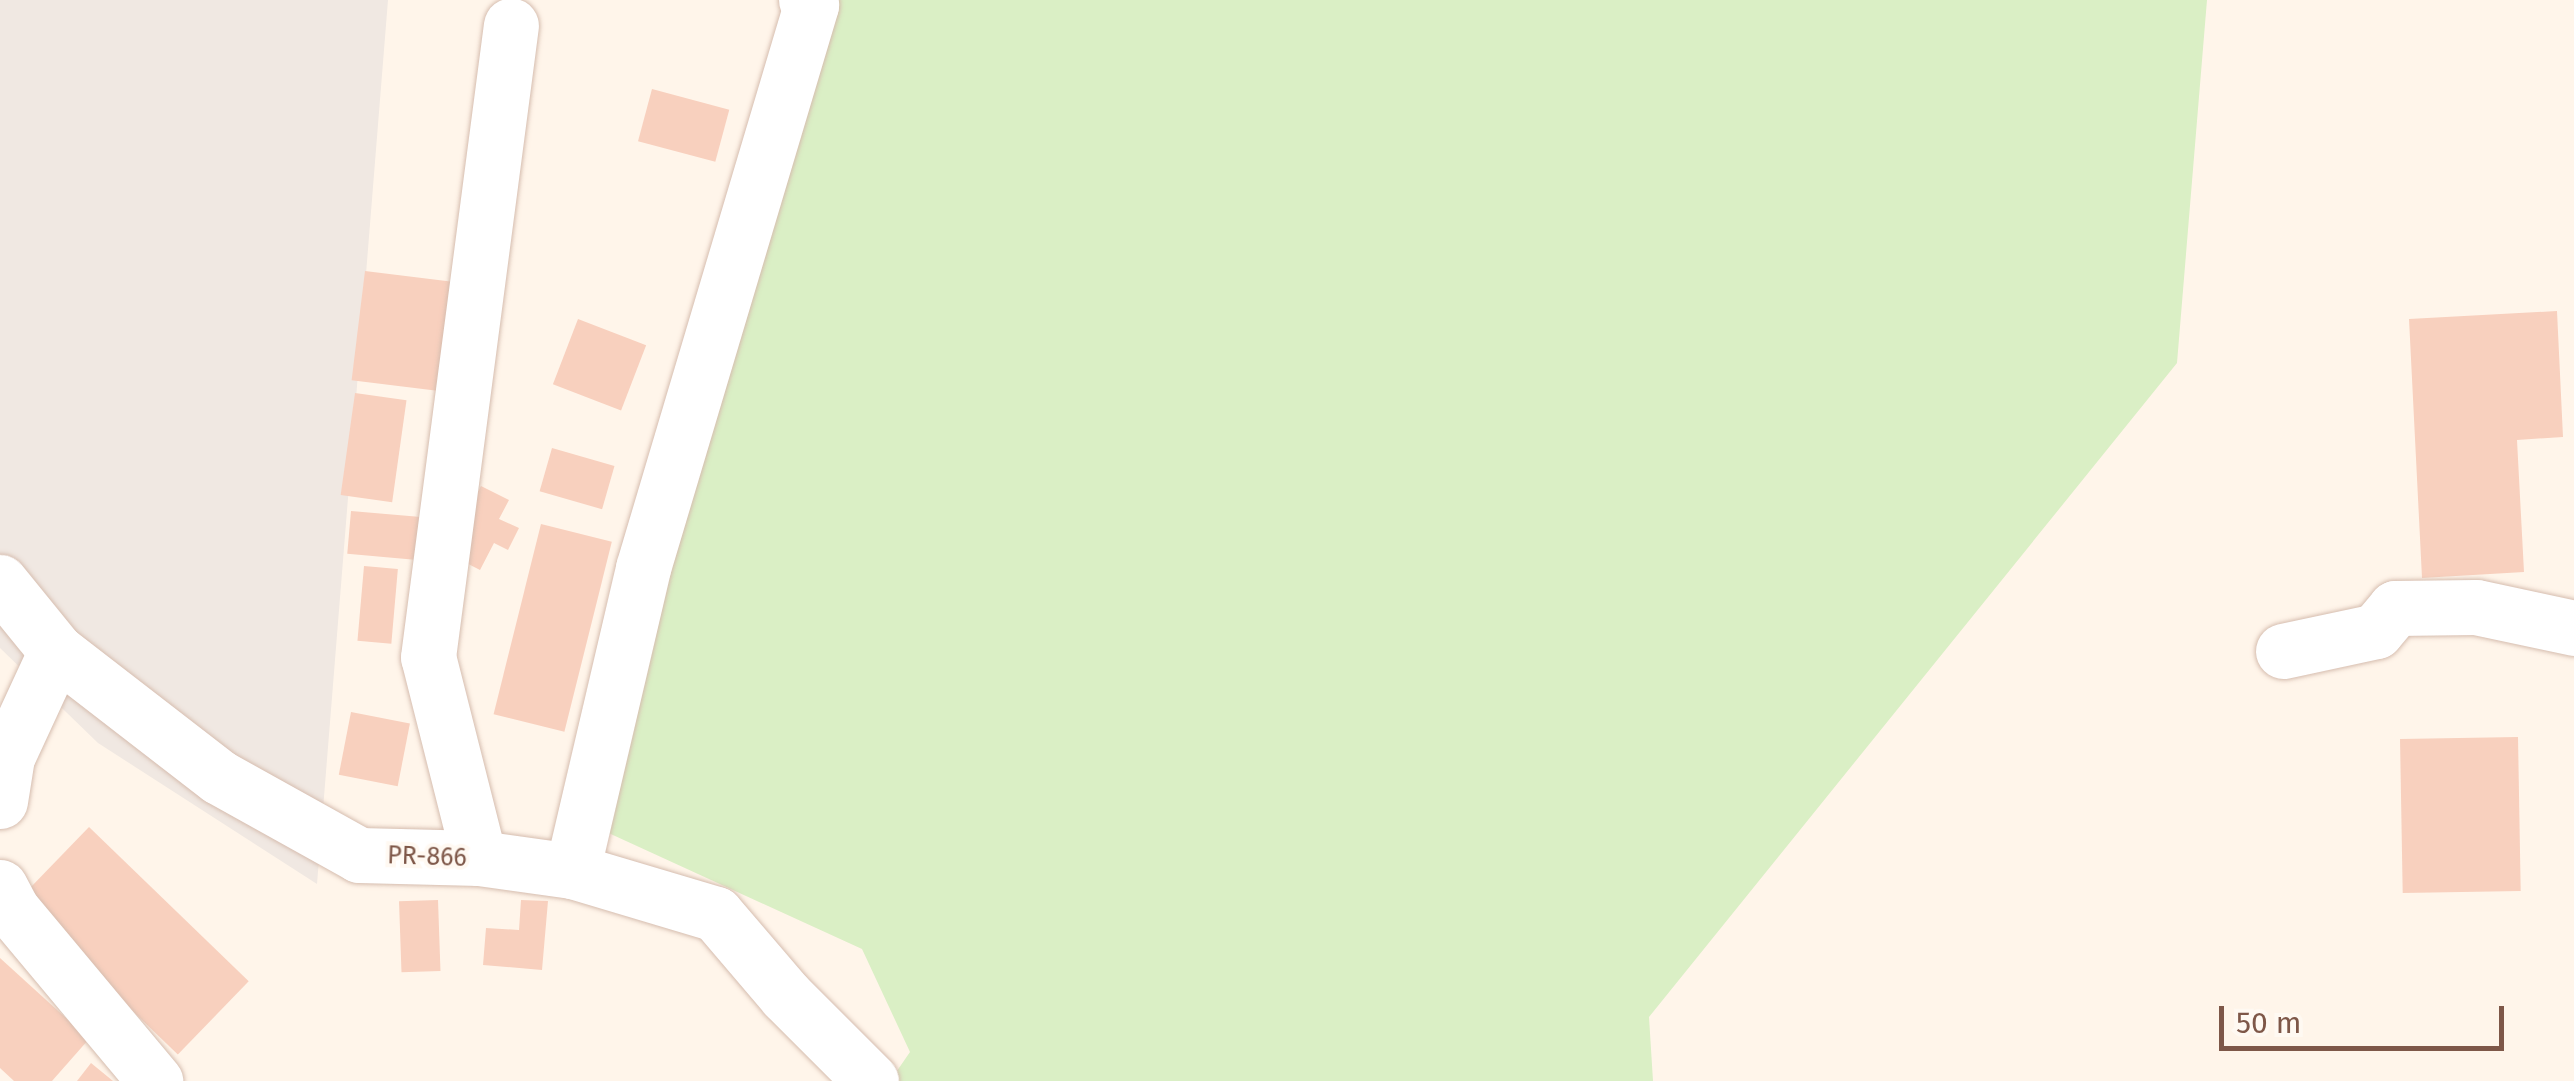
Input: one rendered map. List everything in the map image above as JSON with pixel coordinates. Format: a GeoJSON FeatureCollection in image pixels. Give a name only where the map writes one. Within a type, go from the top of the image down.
{"type":"FeatureCollection","features":[{"type":"Feature","properties":{"kind":"street"},"geometry":{"type":"LineString","coordinates":[[572,871],[643,568],[810,2]]}},
{"type":"Feature","properties":{"kind":"street"},"geometry":{"type":"LineString","coordinates":[[479,858],[428,657],[511,24]]}},
{"type":"Feature","properties":{"kind":"street","name":"PR-866"},"geometry":{"type":"LineString","coordinates":[[0,582],[56,651],[219,777],[359,855],[479,858],[572,871],[716,914],[786,996],[871,1081]]}},
{"type":"Feature","properties":{"kind":"street"},"geometry":{"type":"LineString","coordinates":[[2283,651],[2376,631],[2395,608],[2476,608],[2574,628]]}},
{"type":"Feature","properties":{"kind":"street"},"geometry":{"type":"LineString","coordinates":[[0,801],[7,757],[56,651]]}},
{"type":"Feature","properties":{"kind":"street"},"geometry":{"type":"LineString","coordinates":[[0,887],[13,911],[154,1081]]}},
{"type":"Feature","properties":{"kind":"shaded area"},"geometry":{"type":"Polygon","coordinates":[[[0,0],[388,0],[317,884],[98,743],[0,648],[0,0]]]}},
{"type":"Feature","properties":{"kind":"green space"},"geometry":{"type":"Polygon","coordinates":[[[821,0],[2207,0],[2177,363],[1649,1017],[1653,1081],[890,1081],[910,1052],[862,949],[602,830],[821,0]]]}},
{"type":"Feature","properties":{"kind":"building"},"geometry":{"type":"Polygon","coordinates":[[[652,89],[729,110],[715,162],[638,141],[652,89]]]}},
{"type":"Feature","properties":{"kind":"building"},"geometry":{"type":"Polygon","coordinates":[[[365,271],[450,281],[437,391],[352,380],[365,271]]]}},
{"type":"Feature","properties":{"kind":"building"},"geometry":{"type":"Polygon","coordinates":[[[2557,311],[2563,437],[2517,440],[2524,572],[2422,578],[2409,319],[2557,311]]]}},
{"type":"Feature","properties":{"kind":"building"},"geometry":{"type":"Polygon","coordinates":[[[578,319],[646,345],[621,411],[553,384],[578,319]]]}},
{"type":"Feature","properties":{"kind":"building"},"geometry":{"type":"Polygon","coordinates":[[[355,393],[406,400],[392,502],[341,495],[355,393]]]}},
{"type":"Feature","properties":{"kind":"building"},"geometry":{"type":"Polygon","coordinates":[[[552,448],[614,466],[602,509],[540,491],[552,448]]]}},
{"type":"Feature","properties":{"kind":"building"},"geometry":{"type":"Polygon","coordinates":[[[481,486],[509,500],[499,519],[519,528],[508,550],[494,543],[480,570],[447,553],[481,486]]]}},
{"type":"Feature","properties":{"kind":"building"},"geometry":{"type":"Polygon","coordinates":[[[351,511],[424,517],[420,560],[347,554],[351,511]]]}},
{"type":"Feature","properties":{"kind":"building"},"geometry":{"type":"Polygon","coordinates":[[[541,524],[612,542],[564,732],[494,714],[541,524]]]}},
{"type":"Feature","properties":{"kind":"building"},"geometry":{"type":"Polygon","coordinates":[[[364,566],[398,569],[391,644],[357,641],[364,566]]]}},
{"type":"Feature","properties":{"kind":"building"},"geometry":{"type":"Polygon","coordinates":[[[351,712],[410,723],[398,786],[339,775],[351,712]]]}},
{"type":"Feature","properties":{"kind":"building"},"geometry":{"type":"Polygon","coordinates":[[[2518,737],[2521,891],[2403,893],[2400,739],[2518,737]]]}},
{"type":"Feature","properties":{"kind":"building"},"geometry":{"type":"Polygon","coordinates":[[[89,827],[249,981],[178,1055],[18,900],[89,827]]]}},
{"type":"Feature","properties":{"kind":"building"},"geometry":{"type":"Polygon","coordinates":[[[438,900],[440,971],[402,972],[399,901],[438,900]]]}},
{"type":"Feature","properties":{"kind":"building"},"geometry":{"type":"Polygon","coordinates":[[[521,900],[548,901],[542,970],[483,965],[486,928],[519,930],[521,900]]]}},
{"type":"Feature","properties":{"kind":"building"},"geometry":{"type":"Polygon","coordinates":[[[0,958],[89,1039],[52,1081],[14,1081],[0,1068],[0,958]]]}},
{"type":"Feature","properties":{"kind":"building"},"geometry":{"type":"Polygon","coordinates":[[[91,1063],[113,1081],[77,1081],[91,1063]]]}}]}
